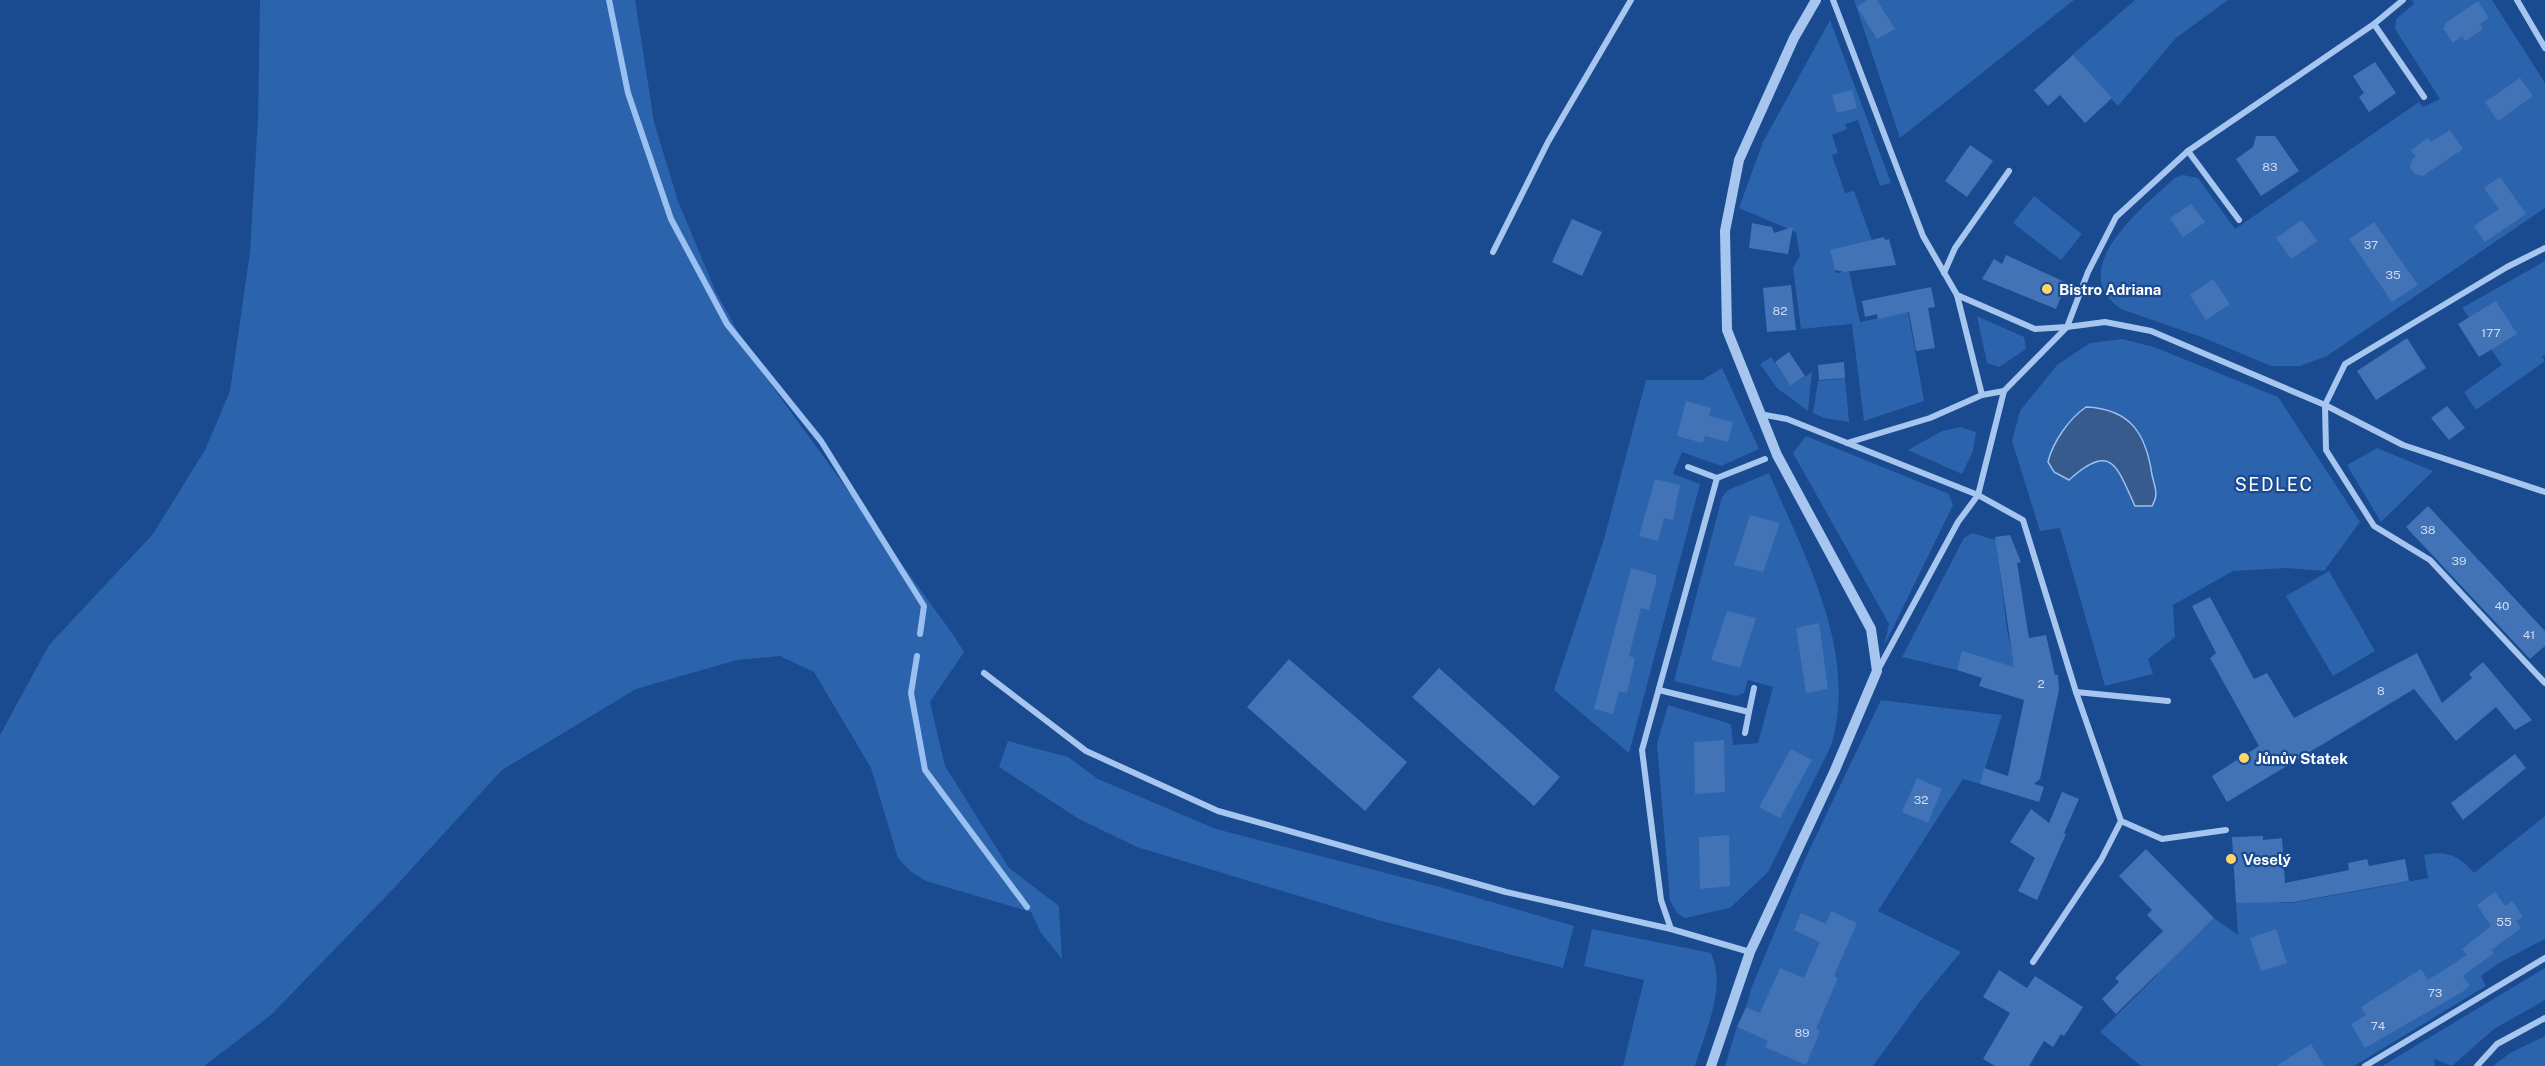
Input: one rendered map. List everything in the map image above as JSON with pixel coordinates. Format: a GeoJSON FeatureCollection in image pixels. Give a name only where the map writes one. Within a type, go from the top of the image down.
{"type":"FeatureCollection","features":[{"type":"Feature","properties":{"kind":"street"},"geometry":{"type":"LineString","coordinates":[[1493,252],[1548,142],[1631,0]]}},
{"type":"Feature","properties":{"kind":"street"},"geometry":{"type":"LineString","coordinates":[[1816,0],[1794,38],[1739,160],[1725,231],[1727,330],[1777,455],[1871,629],[1877,670]]}},
{"type":"Feature","properties":{"kind":"street"},"geometry":{"type":"LineString","coordinates":[[1833,0],[1923,236],[1957,295],[1982,395]]}},
{"type":"Feature","properties":{"kind":"street"},"geometry":{"type":"LineString","coordinates":[[1711,1066],[1750,952],[1835,770],[1877,670],[1958,522],[1978,495],[2004,391],[2067,327],[2088,272],[2116,217],[2188,151],[2374,24],[2403,0]]}},
{"type":"Feature","properties":{"kind":"street"},"geometry":{"type":"LineString","coordinates":[[2517,0],[2545,48]]}},
{"type":"Feature","properties":{"kind":"street"},"geometry":{"type":"LineString","coordinates":[[2374,24],[2424,97]]}},
{"type":"Feature","properties":{"kind":"street"},"geometry":{"type":"LineString","coordinates":[[2188,151],[2239,220]]}},
{"type":"Feature","properties":{"kind":"street"},"geometry":{"type":"LineString","coordinates":[[1944,273],[1955,248],[2009,171]]}},
{"type":"Feature","properties":{"kind":"street"},"geometry":{"type":"LineString","coordinates":[[2545,249],[2507,267],[2345,364],[2325,405],[2326,450],[2374,526],[2430,560],[2545,683]]}},
{"type":"Feature","properties":{"kind":"street"},"geometry":{"type":"LineString","coordinates":[[1957,295],[2035,329],[2105,322],[2151,332],[2325,405],[2403,444],[2545,492]]}},
{"type":"Feature","properties":{"kind":"street"},"geometry":{"type":"LineString","coordinates":[[1847,443],[1930,418],[1982,395],[2004,391]]}},
{"type":"Feature","properties":{"kind":"street"},"geometry":{"type":"LineString","coordinates":[[1760,414],[1787,419],[1978,495],[2023,520],[2076,692],[2121,821],[2101,860],[2033,962]]}},
{"type":"Feature","properties":{"kind":"street"},"geometry":{"type":"LineString","coordinates":[[1688,467],[1717,478],[1765,459]]}},
{"type":"Feature","properties":{"kind":"street"},"geometry":{"type":"LineString","coordinates":[[1671,929],[1661,900],[1642,750],[1717,478]]}},
{"type":"Feature","properties":{"kind":"street"},"geometry":{"type":"LineString","coordinates":[[984,673],[1086,751],[1218,811],[1506,892],[1671,929],[1750,952]]}},
{"type":"Feature","properties":{"kind":"street"},"geometry":{"type":"LineString","coordinates":[[1745,733],[1754,688]]}},
{"type":"Feature","properties":{"kind":"street"},"geometry":{"type":"LineString","coordinates":[[1659,690],[1749,712]]}},
{"type":"Feature","properties":{"kind":"street"},"geometry":{"type":"LineString","coordinates":[[2076,692],[2168,701]]}},
{"type":"Feature","properties":{"kind":"street"},"geometry":{"type":"LineString","coordinates":[[2121,821],[2162,839],[2226,830]]}},
{"type":"Feature","properties":{"kind":"street"},"geometry":{"type":"LineString","coordinates":[[2365,1066],[2545,958]]}},
{"type":"Feature","properties":{"kind":"street"},"geometry":{"type":"LineString","coordinates":[[2477,1066],[2497,1044],[2545,1018]]}},
{"type":"Feature","properties":{"kind":"shaded area"},"geometry":{"type":"Polygon","coordinates":[[[260,0],[635,0],[654,122],[678,201],[715,290],[753,360],[964,652],[930,702],[945,766],[1009,868],[1059,906],[1062,959],[1041,933],[1031,912],[926,881],[910,871],[898,858],[871,768],[814,672],[780,656],[737,660],[636,689],[502,770],[394,888],[271,1015],[204,1066],[0,1066],[0,735],[49,645],[153,534],[205,450],[230,391],[250,252],[258,118],[260,0]]]}},
{"type":"Feature","properties":{"kind":"shaded area"},"geometry":{"type":"Polygon","coordinates":[[[1854,0],[2074,0],[1900,138],[1854,0]]]}},
{"type":"Feature","properties":{"kind":"shaded area"},"geometry":{"type":"Polygon","coordinates":[[[2135,0],[2228,0],[2176,38],[2118,106],[2072,55],[2135,0]]]}},
{"type":"Feature","properties":{"kind":"shaded area"},"geometry":{"type":"Polygon","coordinates":[[[2412,0],[2492,0],[2545,83],[2545,208],[2327,356],[2300,366],[2271,366],[2204,338],[2121,309],[2105,293],[2101,276],[2104,258],[2129,221],[2175,178],[2183,175],[2198,178],[2235,229],[2419,102],[2423,107],[2440,99],[2395,29],[2396,19],[2414,4],[2412,0]]]}},
{"type":"Feature","properties":{"kind":"shaded area"},"geometry":{"type":"Polygon","coordinates":[[[1830,20],[1891,183],[1880,186],[1858,120],[1845,124],[1847,129],[1832,135],[1838,153],[1832,155],[1845,193],[1854,191],[1873,243],[1830,250],[1836,273],[1849,271],[1860,322],[1908,312],[1924,401],[1864,421],[1852,324],[1801,329],[1793,268],[1800,256],[1796,232],[1739,208],[1763,142],[1830,20]]]}},
{"type":"Feature","properties":{"kind":"shaded area"},"geometry":{"type":"Polygon","coordinates":[[[2034,196],[2082,234],[2061,260],[2013,223],[2034,196]]]}},
{"type":"Feature","properties":{"kind":"shaded area"},"geometry":{"type":"Polygon","coordinates":[[[2545,261],[2545,355],[2542,356],[2545,361],[2476,410],[2464,392],[2502,365],[2462,308],[2545,261]]]}},
{"type":"Feature","properties":{"kind":"shaded area"},"geometry":{"type":"Polygon","coordinates":[[[1977,316],[2024,337],[2026,349],[1999,367],[1987,363],[1977,316]]]}},
{"type":"Feature","properties":{"kind":"shaded area"},"geometry":{"type":"Polygon","coordinates":[[[2122,339],[2154,347],[2278,397],[2360,522],[2324,571],[2286,568],[2233,571],[2173,605],[2175,637],[2148,659],[2153,674],[2105,686],[2060,528],[2040,531],[2012,441],[2020,411],[2057,365],[2090,343],[2122,339]]]}},
{"type":"Feature","properties":{"kind":"shaded area"},"geometry":{"type":"Polygon","coordinates":[[[1771,357],[1790,386],[1812,372],[1808,411],[1777,388],[1760,364],[1771,357]]]}},
{"type":"Feature","properties":{"kind":"shaded area"},"geometry":{"type":"Polygon","coordinates":[[[1722,368],[1759,449],[1721,466],[1682,452],[1673,474],[1700,484],[1629,753],[1554,690],[1604,539],[1646,380],[1702,380],[1722,368]]]}},
{"type":"Feature","properties":{"kind":"shaded area"},"geometry":{"type":"Polygon","coordinates":[[[1845,378],[1849,422],[1824,418],[1813,413],[1818,381],[1845,378]]]}},
{"type":"Feature","properties":{"kind":"shaded area"},"geometry":{"type":"Polygon","coordinates":[[[2086,407],[2114,413],[2134,426],[2145,447],[2156,491],[2152,506],[2135,506],[2118,470],[2104,461],[2095,462],[2083,468],[2069,480],[2054,472],[2048,462],[2050,454],[2068,424],[2086,407]]]}},
{"type":"Feature","properties":{"kind":"shaded area"},"geometry":{"type":"Polygon","coordinates":[[[1960,427],[1976,432],[1973,451],[1962,474],[1908,450],[1942,431],[1960,427]]]}},
{"type":"Feature","properties":{"kind":"shaded area"},"geometry":{"type":"Polygon","coordinates":[[[1806,436],[1949,494],[1953,505],[1884,646],[1889,624],[1793,453],[1806,436]]]}},
{"type":"Feature","properties":{"kind":"shaded area"},"geometry":{"type":"Polygon","coordinates":[[[2377,448],[2433,471],[2381,522],[2347,465],[2377,448]]]}},
{"type":"Feature","properties":{"kind":"shaded area"},"geometry":{"type":"Polygon","coordinates":[[[1769,473],[1798,538],[1824,606],[1833,641],[1838,676],[1838,711],[1831,746],[1768,872],[1730,908],[1685,918],[1677,913],[1670,901],[1657,744],[1668,705],[1731,724],[1733,745],[1758,743],[1773,687],[1748,680],[1744,693],[1736,696],[1674,681],[1722,497],[1728,490],[1769,473]]]}},
{"type":"Feature","properties":{"kind":"shaded area"},"geometry":{"type":"Polygon","coordinates":[[[1972,533],[1996,540],[2007,630],[2020,689],[1962,652],[1957,670],[1902,657],[1964,538],[1972,533]]]}},
{"type":"Feature","properties":{"kind":"shaded area"},"geometry":{"type":"Polygon","coordinates":[[[2329,571],[2375,651],[2333,676],[2286,596],[2329,571]]]}},
{"type":"Feature","properties":{"kind":"shaded area"},"geometry":{"type":"Polygon","coordinates":[[[1881,700],[2002,715],[1980,784],[1963,779],[1878,911],[1961,952],[1921,1000],[1873,1066],[1725,1066],[1737,1027],[1755,1035],[1764,1015],[1746,1007],[1751,989],[1805,859],[1881,700]]]}},
{"type":"Feature","properties":{"kind":"shaded area"},"geometry":{"type":"Polygon","coordinates":[[[1008,741],[1068,757],[1098,779],[1216,829],[1440,887],[1574,926],[1563,968],[1378,920],[1137,847],[1079,819],[999,767],[1008,741]]]}},
{"type":"Feature","properties":{"kind":"shaded area"},"geometry":{"type":"Polygon","coordinates":[[[2545,816],[2545,939],[2499,963],[2481,976],[2486,986],[2354,1066],[2141,1066],[2100,1032],[2158,974],[2151,966],[2199,926],[2202,930],[2214,918],[2238,935],[2236,903],[2273,897],[2274,902],[2292,903],[2428,878],[2424,855],[2440,853],[2452,856],[2463,862],[2474,873],[2545,816]]]}},
{"type":"Feature","properties":{"kind":"shaded area"},"geometry":{"type":"Polygon","coordinates":[[[1592,929],[1711,953],[1717,980],[1716,995],[1695,1066],[1623,1066],[1644,980],[1584,966],[1592,929]]]}},
{"type":"Feature","properties":{"kind":"shaded area"},"geometry":{"type":"Polygon","coordinates":[[[2545,968],[2545,1000],[2494,1029],[2452,1066],[2434,1059],[2435,1066],[2382,1066],[2545,968]]]}},
{"type":"Feature","properties":{"kind":"shaded area"},"geometry":{"type":"Polygon","coordinates":[[[2545,1036],[2545,1066],[2493,1066],[2510,1053],[2545,1036]]]}},
{"type":"Feature","properties":{"kind":"building"},"geometry":{"type":"Polygon","coordinates":[[[1868,0],[1877,0],[1895,29],[1877,39],[1857,7],[1868,0]]]}},
{"type":"Feature","properties":{"kind":"building"},"geometry":{"type":"Polygon","coordinates":[[[2478,1],[2489,18],[2480,24],[2483,29],[2465,41],[2462,36],[2453,43],[2443,28],[2446,26],[2444,24],[2478,1]]]}},
{"type":"Feature","properties":{"kind":"building"},"geometry":{"type":"Polygon","coordinates":[[[2073,55],[2112,98],[2085,123],[2060,95],[2048,106],[2034,90],[2073,55]]]}},
{"type":"Feature","properties":{"kind":"building"},"geometry":{"type":"Polygon","coordinates":[[[2375,62],[2396,93],[2369,112],[2359,97],[2364,93],[2353,76],[2375,62]]]}},
{"type":"Feature","properties":{"kind":"building"},"geometry":{"type":"Polygon","coordinates":[[[2520,78],[2533,96],[2498,121],[2485,102],[2520,78]]]}},
{"type":"Feature","properties":{"kind":"building"},"geometry":{"type":"Polygon","coordinates":[[[1852,90],[1857,108],[1837,113],[1832,95],[1852,90]]]}},
{"type":"Feature","properties":{"kind":"building"},"geometry":{"type":"Polygon","coordinates":[[[2450,130],[2463,149],[2423,176],[2415,174],[2410,168],[2412,159],[2416,157],[2411,150],[2428,138],[2431,142],[2450,130]]]}},
{"type":"Feature","properties":{"kind":"building"},"geometry":{"type":"Polygon","coordinates":[[[2256,136],[2275,136],[2299,171],[2261,196],[2236,159],[2253,147],[2256,136]]]}},
{"type":"Feature","properties":{"kind":"building"},"geometry":{"type":"Polygon","coordinates":[[[1970,145],[1993,161],[1967,197],[1945,181],[1970,145]]]}},
{"type":"Feature","properties":{"kind":"building"},"geometry":{"type":"Polygon","coordinates":[[[2500,177],[2526,214],[2485,242],[2474,226],[2499,209],[2484,188],[2500,177]]]}},
{"type":"Feature","properties":{"kind":"building"},"geometry":{"type":"Polygon","coordinates":[[[2191,204],[2205,222],[2183,237],[2170,218],[2191,204]]]}},
{"type":"Feature","properties":{"kind":"building"},"geometry":{"type":"Polygon","coordinates":[[[1572,219],[1602,232],[1582,276],[1552,262],[1572,219]]]}},
{"type":"Feature","properties":{"kind":"building"},"geometry":{"type":"Polygon","coordinates":[[[2302,220],[2317,241],[2291,259],[2276,238],[2302,220]]]}},
{"type":"Feature","properties":{"kind":"building"},"geometry":{"type":"Polygon","coordinates":[[[2374,222],[2418,285],[2392,302],[2349,239],[2374,222]]]}},
{"type":"Feature","properties":{"kind":"building"},"geometry":{"type":"Polygon","coordinates":[[[1752,223],[1772,227],[1774,233],[1793,227],[1788,254],[1749,248],[1752,223]]]}},
{"type":"Feature","properties":{"kind":"building"},"geometry":{"type":"Polygon","coordinates":[[[1884,237],[1885,240],[1889,239],[1896,265],[1844,272],[1835,270],[1830,250],[1884,237]]]}},
{"type":"Feature","properties":{"kind":"building"},"geometry":{"type":"Polygon","coordinates":[[[2006,255],[2067,283],[2056,309],[1982,279],[1994,259],[2002,264],[2006,255]]]}},
{"type":"Feature","properties":{"kind":"building"},"geometry":{"type":"Polygon","coordinates":[[[2213,279],[2230,304],[2206,320],[2190,295],[2213,279]]]}},
{"type":"Feature","properties":{"kind":"building"},"geometry":{"type":"Polygon","coordinates":[[[1791,285],[1796,330],[1767,332],[1763,288],[1791,285]]]}},
{"type":"Feature","properties":{"kind":"building"},"geometry":{"type":"Polygon","coordinates":[[[1931,287],[1935,307],[1928,308],[1935,348],[1916,351],[1909,312],[1878,319],[1877,314],[1865,317],[1862,301],[1931,287]]]}},
{"type":"Feature","properties":{"kind":"building"},"geometry":{"type":"Polygon","coordinates":[[[2496,301],[2517,334],[2479,357],[2458,324],[2496,301]]]}},
{"type":"Feature","properties":{"kind":"building"},"geometry":{"type":"Polygon","coordinates":[[[2407,338],[2426,368],[2376,400],[2357,371],[2407,338]]]}},
{"type":"Feature","properties":{"kind":"building"},"geometry":{"type":"Polygon","coordinates":[[[1789,352],[1805,376],[1790,386],[1775,362],[1789,352]]]}},
{"type":"Feature","properties":{"kind":"building"},"geometry":{"type":"Polygon","coordinates":[[[1844,362],[1845,378],[1819,380],[1818,365],[1844,362]]]}},
{"type":"Feature","properties":{"kind":"building"},"geometry":{"type":"Polygon","coordinates":[[[1686,401],[1711,408],[1709,416],[1733,422],[1728,442],[1705,436],[1703,443],[1677,436],[1686,401]]]}},
{"type":"Feature","properties":{"kind":"building"},"geometry":{"type":"Polygon","coordinates":[[[2447,406],[2465,428],[2449,440],[2431,418],[2447,406]]]}},
{"type":"Feature","properties":{"kind":"building"},"geometry":{"type":"Polygon","coordinates":[[[1655,479],[1680,485],[1673,520],[1664,518],[1658,541],[1639,536],[1655,479]]]}},
{"type":"Feature","properties":{"kind":"building"},"geometry":{"type":"Polygon","coordinates":[[[2428,506],[2545,631],[2545,646],[2530,659],[2406,527],[2428,506]]]}},
{"type":"Feature","properties":{"kind":"building"},"geometry":{"type":"Polygon","coordinates":[[[1750,515],[1780,523],[1763,572],[1734,565],[1750,515]]]}},
{"type":"Feature","properties":{"kind":"building"},"geometry":{"type":"Polygon","coordinates":[[[2010,535],[2021,562],[2017,563],[2029,638],[2046,635],[2055,675],[2058,675],[2059,690],[2040,779],[2034,784],[2044,787],[2039,802],[1980,784],[1984,768],[2008,776],[2024,700],[1979,686],[1982,678],[1957,670],[1962,651],[2014,667],[1995,537],[2010,535]]]}},
{"type":"Feature","properties":{"kind":"building"},"geometry":{"type":"Polygon","coordinates":[[[1631,568],[1656,575],[1656,583],[1649,610],[1641,608],[1629,656],[1635,658],[1627,693],[1619,691],[1613,714],[1594,709],[1631,568]]]}},
{"type":"Feature","properties":{"kind":"building"},"geometry":{"type":"Polygon","coordinates":[[[2210,597],[2254,679],[2267,673],[2294,718],[2417,653],[2442,703],[2472,678],[2469,674],[2483,662],[2532,720],[2515,730],[2496,707],[2456,741],[2414,689],[2227,802],[2212,776],[2259,746],[2210,658],[2216,653],[2192,606],[2210,597]]]}},
{"type":"Feature","properties":{"kind":"building"},"geometry":{"type":"Polygon","coordinates":[[[1727,611],[1756,618],[1740,668],[1711,660],[1727,611]]]}},
{"type":"Feature","properties":{"kind":"building"},"geometry":{"type":"Polygon","coordinates":[[[1819,623],[1828,689],[1806,693],[1796,628],[1819,623]]]}},
{"type":"Feature","properties":{"kind":"building"},"geometry":{"type":"Polygon","coordinates":[[[1289,659],[1407,762],[1365,811],[1247,707],[1289,659]]]}},
{"type":"Feature","properties":{"kind":"building"},"geometry":{"type":"Polygon","coordinates":[[[1439,668],[1560,777],[1534,806],[1412,697],[1439,668]]]}},
{"type":"Feature","properties":{"kind":"building"},"geometry":{"type":"Polygon","coordinates":[[[1724,740],[1725,792],[1695,794],[1694,742],[1724,740]]]}},
{"type":"Feature","properties":{"kind":"building"},"geometry":{"type":"Polygon","coordinates":[[[1791,749],[1812,760],[1780,818],[1759,807],[1791,749]]]}},
{"type":"Feature","properties":{"kind":"building"},"geometry":{"type":"Polygon","coordinates":[[[2515,754],[2526,768],[2463,820],[2451,803],[2515,754]]]}},
{"type":"Feature","properties":{"kind":"building"},"geometry":{"type":"Polygon","coordinates":[[[1917,778],[1942,789],[1928,823],[1902,812],[1917,778]]]}},
{"type":"Feature","properties":{"kind":"building"},"geometry":{"type":"Polygon","coordinates":[[[2062,792],[2079,799],[2037,900],[2018,891],[2035,858],[2010,842],[2031,809],[2049,823],[2062,792]]]}},
{"type":"Feature","properties":{"kind":"building"},"geometry":{"type":"Polygon","coordinates":[[[1729,835],[1730,886],[1700,889],[1699,837],[1729,835]]]}},
{"type":"Feature","properties":{"kind":"building"},"geometry":{"type":"Polygon","coordinates":[[[2263,836],[2263,840],[2282,838],[2285,883],[2349,870],[2348,863],[2367,859],[2369,866],[2405,859],[2409,881],[2294,902],[2236,903],[2232,837],[2263,836]]]}},
{"type":"Feature","properties":{"kind":"building"},"geometry":{"type":"Polygon","coordinates":[[[2146,849],[2214,918],[2116,1014],[2102,999],[2119,982],[2115,978],[2163,931],[2147,915],[2152,910],[2119,876],[2146,849]]]}},
{"type":"Feature","properties":{"kind":"building"},"geometry":{"type":"Polygon","coordinates":[[[2495,892],[2505,906],[2512,901],[2523,917],[2516,921],[2521,928],[2491,950],[2494,953],[2463,976],[2470,986],[2365,1048],[2351,1024],[2366,1015],[2361,1007],[2421,969],[2428,980],[2467,955],[2462,949],[2491,926],[2477,905],[2495,892]]]}},
{"type":"Feature","properties":{"kind":"building"},"geometry":{"type":"Polygon","coordinates":[[[1831,911],[1857,923],[1834,976],[1838,978],[1816,1029],[1820,1031],[1806,1065],[1765,1047],[1768,1041],[1737,1027],[1746,1007],[1760,1013],[1780,968],[1804,978],[1820,942],[1794,930],[1801,913],[1826,924],[1831,911]]]}},
{"type":"Feature","properties":{"kind":"building"},"geometry":{"type":"Polygon","coordinates":[[[2276,929],[2287,963],[2261,971],[2250,938],[2276,929]]]}},
{"type":"Feature","properties":{"kind":"building"},"geometry":{"type":"Polygon","coordinates":[[[1999,970],[2027,988],[2035,976],[2083,1007],[2064,1036],[2061,1034],[2053,1047],[2044,1041],[2029,1066],[1995,1066],[1983,1059],[2010,1013],[1983,997],[1999,970]]]}},
{"type":"Feature","properties":{"kind":"building"},"geometry":{"type":"Polygon","coordinates":[[[2311,1044],[2324,1066],[2276,1066],[2311,1044]]]}},
{"type":"Feature","properties":{"kind":"waterway"},"geometry":{"type":"LineString","coordinates":[[609,0],[628,93],[671,219],[727,324],[821,441],[924,606],[920,634]]}},
{"type":"Feature","properties":{"kind":"waterway"},"geometry":{"type":"LineString","coordinates":[[917,656],[911,693],[925,770],[1027,907]]}},
{"type":"Feature","properties":{"kind":"place","name":"Bistro Adriana"},"geometry":{"type":"Point","coordinates":[2047,289]}},
{"type":"Feature","properties":{"kind":"place","name":"Jůnův Statek"},"geometry":{"type":"Point","coordinates":[2244,758]}},
{"type":"Feature","properties":{"kind":"place","name":"Veselý"},"geometry":{"type":"Point","coordinates":[2231,859]}},
{"type":"Feature","properties":{"kind":"district","name":"SEDLEC"},"geometry":{"type":"Point","coordinates":[2274,484]}}]}
